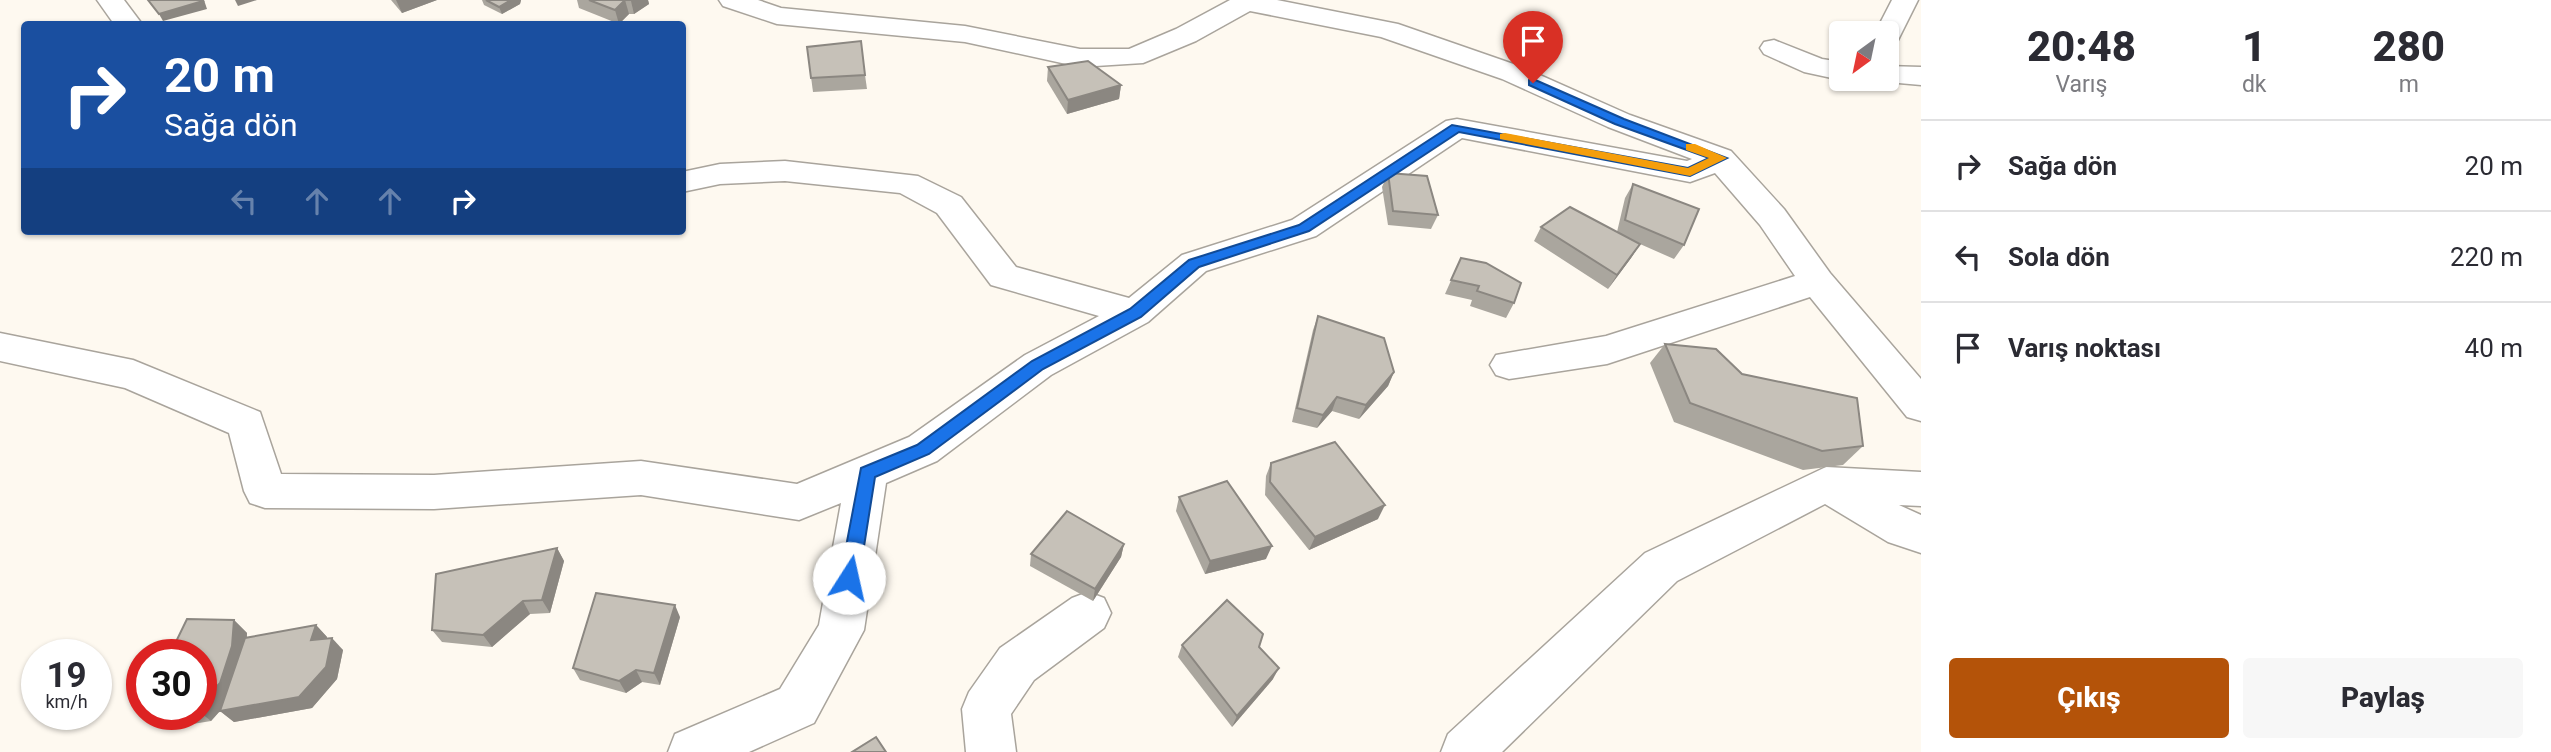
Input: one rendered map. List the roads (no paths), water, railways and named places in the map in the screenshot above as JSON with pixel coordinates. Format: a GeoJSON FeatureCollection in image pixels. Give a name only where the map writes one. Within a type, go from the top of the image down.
{"type":"FeatureCollection","features":[{"type":"Feature","properties":{"kind":"street"},"geometry":{"type":"LineString","coordinates":[[110,0],[126,21]]}},
{"type":"Feature","properties":{"kind":"street"},"geometry":{"type":"LineString","coordinates":[[732,0],[777,16],[965,34],[1080,58],[1133,57],[1186,35],[1246,2],[1388,30],[1512,73],[1619,121],[1720,158],[1772,216],[1817,282],[1921,406]]}},
{"type":"Feature","properties":{"kind":"street"},"geometry":{"type":"LineString","coordinates":[[1894,21],[1905,0]]}},
{"type":"Feature","properties":{"kind":"street"},"geometry":{"type":"LineString","coordinates":[[1829,44],[1774,48],[1814,66],[1829,69]]}},
{"type":"Feature","properties":{"kind":"street"},"geometry":{"type":"LineString","coordinates":[[1899,75],[1921,76]]}},
{"type":"Feature","properties":{"kind":"street"},"geometry":{"type":"LineString","coordinates":[[0,347],[133,374],[246,423],[265,491],[434,492],[641,478],[799,502],[923,449],[1038,365],[1135,313],[1194,263],[1304,228],[1457,128],[1690,172],[1720,158]]}},
{"type":"Feature","properties":{"kind":"street"},"geometry":{"type":"LineString","coordinates":[[686,181],[720,174],[785,171],[907,183],[949,205],[1004,276],[1135,313]]}},
{"type":"Feature","properties":{"kind":"street"},"geometry":{"type":"LineString","coordinates":[[1509,365],[1607,350],[1817,282]]}},
{"type":"Feature","properties":{"kind":"street"},"geometry":{"type":"LineString","coordinates":[[693,752],[797,706],[841,630],[867,473]]}},
{"type":"Feature","properties":{"kind":"street"},"geometry":{"type":"LineString","coordinates":[[1466,752],[1661,567],[1826,484],[1921,489]]}},
{"type":"Feature","properties":{"kind":"street"},"geometry":{"type":"LineString","coordinates":[[1826,484],[1903,529],[1921,534]]}},
{"type":"Feature","properties":{"kind":"street"},"geometry":{"type":"LineString","coordinates":[[991,752],[986,709],[1017,664],[1088,613]]}}]}
